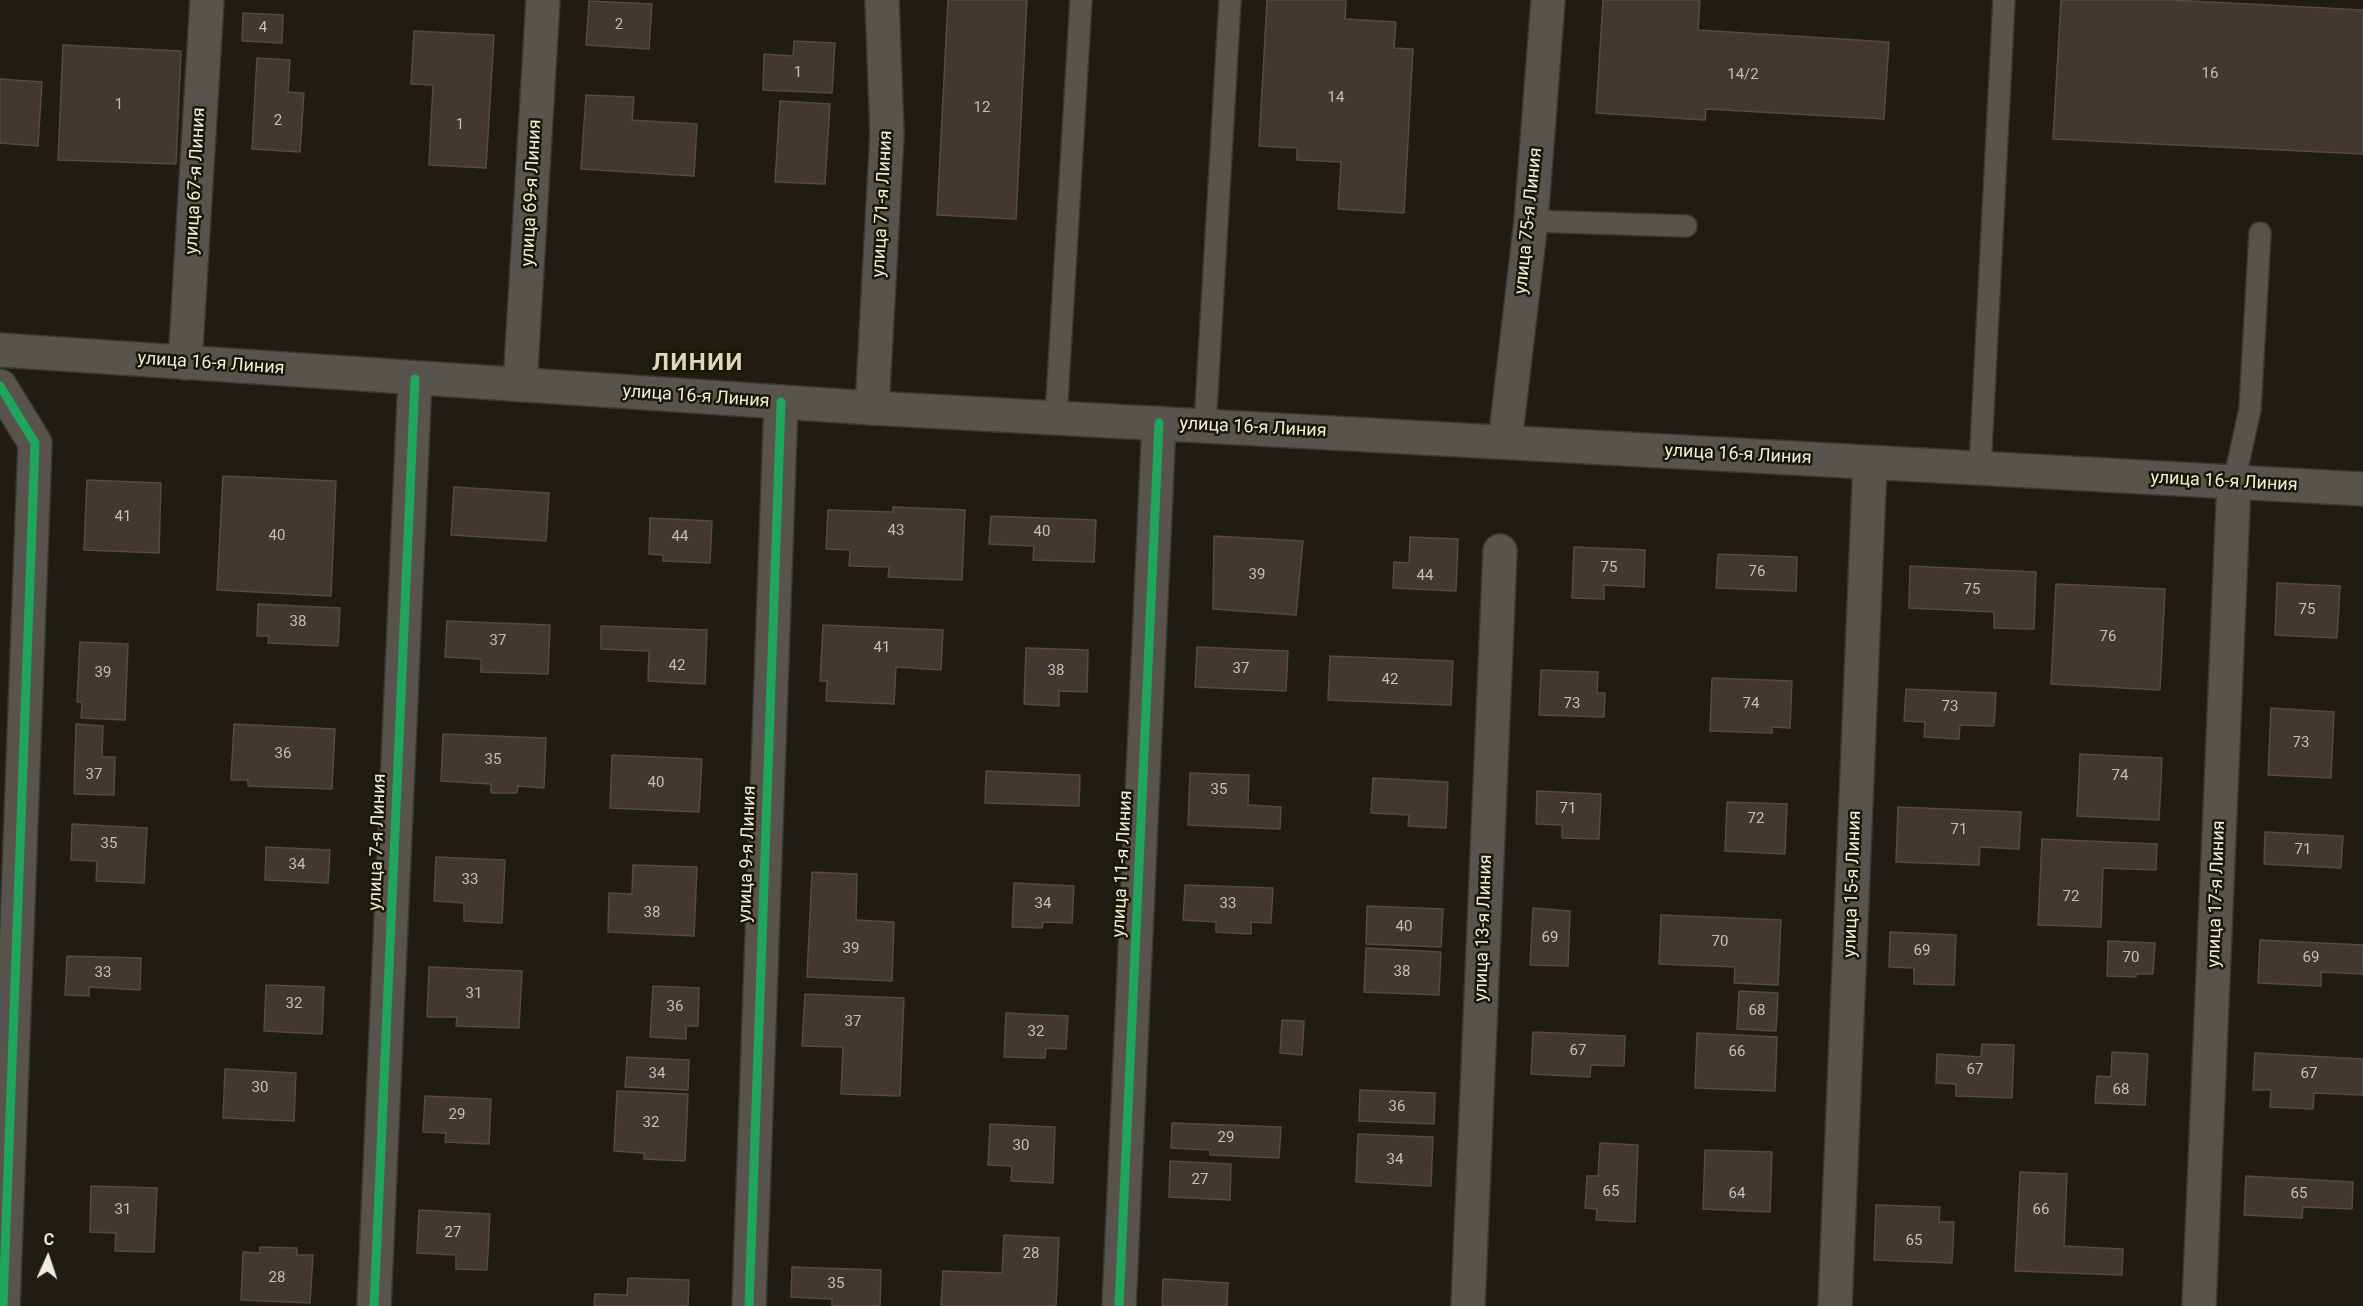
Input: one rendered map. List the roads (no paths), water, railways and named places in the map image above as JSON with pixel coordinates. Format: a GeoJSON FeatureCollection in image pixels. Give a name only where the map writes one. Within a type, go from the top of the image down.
{"type":"FeatureCollection","features":[{"type":"Feature","properties":{"kind":"street","name":"улица 67-я Линия"},"geometry":{"type":"LineString","coordinates":[[185,363],[207,0]]}},
{"type":"Feature","properties":{"kind":"street","name":"улица 69-я Линия"},"geometry":{"type":"LineString","coordinates":[[520,385],[543,0]]}},
{"type":"Feature","properties":{"kind":"street","name":"улица 71-я Линия"},"geometry":{"type":"LineString","coordinates":[[872,408],[887,134],[882,0]]}},
{"type":"Feature","properties":{"kind":"street","name":"улица 75-я Линия"},"geometry":{"type":"LineString","coordinates":[[1505,442],[1531,221],[1548,0]]}},
{"type":"Feature","properties":{"kind":"street","name":"улица 16-я Линия"},"geometry":{"type":"LineString","coordinates":[[0,350],[872,408],[2363,489]]}},
{"type":"Feature","properties":{"kind":"street","name":"улица 7-я Линия"},"geometry":{"type":"LineString","coordinates":[[374,1306],[415,379]]}},
{"type":"Feature","properties":{"kind":"street"},"geometry":{"type":"LineString","coordinates":[[0,386],[35,443],[3,1306]]}},
{"type":"Feature","properties":{"kind":"street","name":"улица 9-я Линия"},"geometry":{"type":"LineString","coordinates":[[749,1306],[781,402]]}},
{"type":"Feature","properties":{"kind":"street","name":"улица 11-я Линия"},"geometry":{"type":"LineString","coordinates":[[1119,1306],[1159,423]]}},
{"type":"Feature","properties":{"kind":"street","name":"улица 15-я Линия"},"geometry":{"type":"LineString","coordinates":[[1835,1306],[1870,462]]}},
{"type":"Feature","properties":{"kind":"street","name":"улица 17-я Линия"},"geometry":{"type":"LineString","coordinates":[[2199,1306],[2234,482]]}},
{"type":"Feature","properties":{"kind":"street","name":"улица 13-я Линия"},"geometry":{"type":"LineString","coordinates":[[1468,1306],[1500,551]]}},
{"type":"Feature","properties":{"kind":"lane"},"geometry":{"type":"LineString","coordinates":[[1056,417],[1081,0]]}},
{"type":"Feature","properties":{"kind":"lane"},"geometry":{"type":"LineString","coordinates":[[1205,426],[1230,0]]}},
{"type":"Feature","properties":{"kind":"lane"},"geometry":{"type":"LineString","coordinates":[[1980,468],[2004,0]]}},
{"type":"Feature","properties":{"kind":"lane"},"geometry":{"type":"LineString","coordinates":[[1531,221],[1686,226]]}},
{"type":"Feature","properties":{"kind":"lane"},"geometry":{"type":"LineString","coordinates":[[2234,482],[2250,409],[2260,233]]}},
{"type":"Feature","properties":{"kind":"district","name":"ЛИНИИ"},"geometry":{"type":"Point","coordinates":[698,364]}}]}
